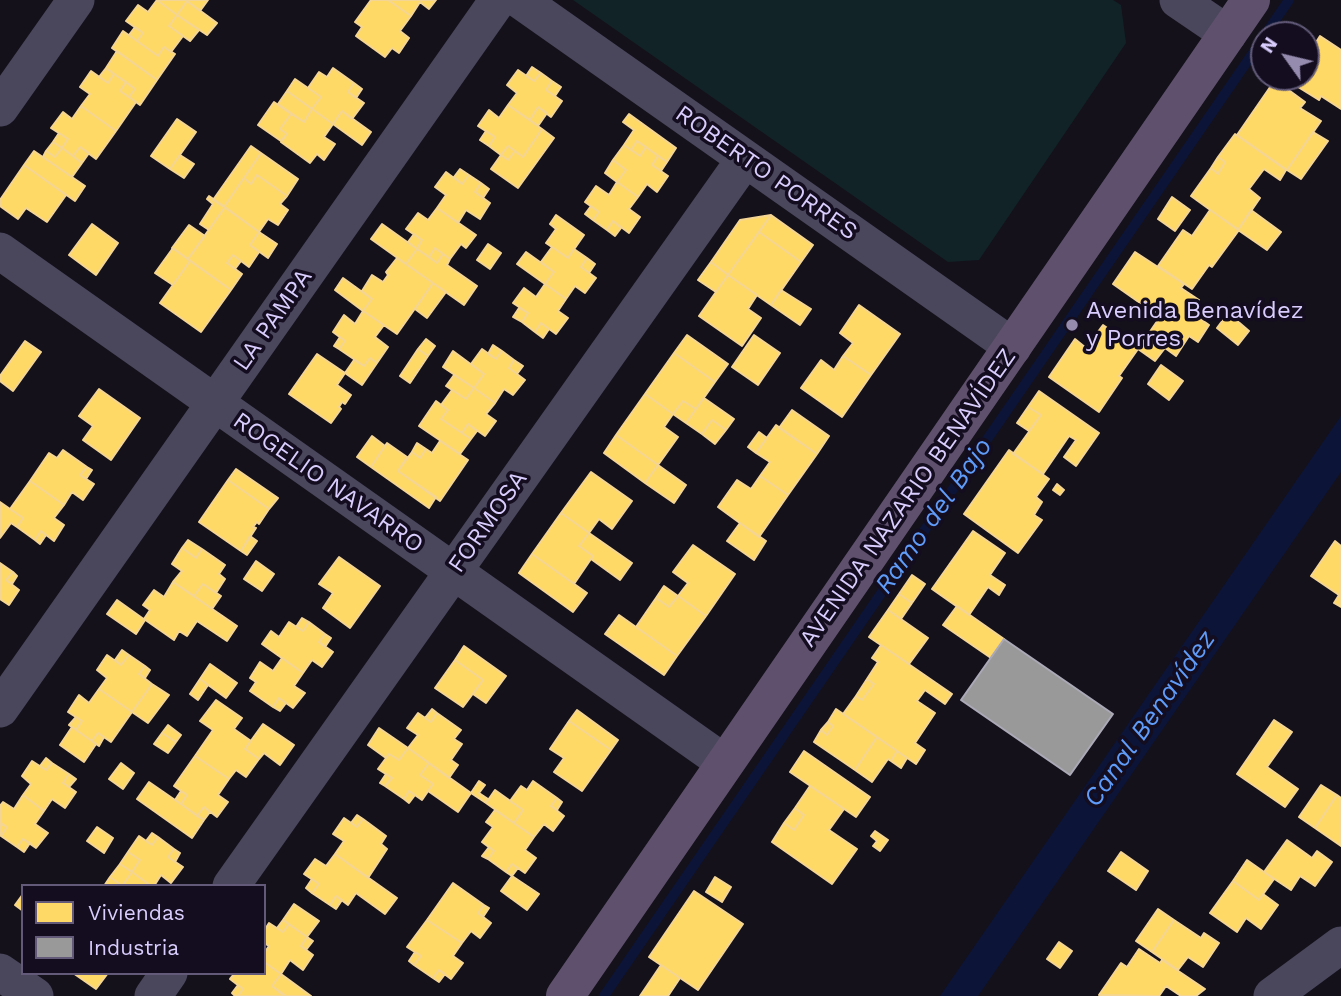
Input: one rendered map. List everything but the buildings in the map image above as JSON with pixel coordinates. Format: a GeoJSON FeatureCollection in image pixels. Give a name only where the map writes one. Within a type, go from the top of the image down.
{"type":"FeatureCollection","features":[{"type":"Feature","properties":{"kind":"main road","name":"AVENIDA NAZARIO BENAVÍDEZ"},"geometry":{"type":"LineString","coordinates":[[565,996],[1251,0]]}},
{"type":"Feature","properties":{"kind":"street"},"geometry":{"type":"LineString","coordinates":[[0,108],[76,0]]}},
{"type":"Feature","properties":{"kind":"street","name":"LA PAMPA"},"geometry":{"type":"LineString","coordinates":[[0,709],[498,0]]}},
{"type":"Feature","properties":{"kind":"street","name":"ROBERTO PORRES"},"geometry":{"type":"LineString","coordinates":[[520,0],[1013,347]]}},
{"type":"Feature","properties":{"kind":"street"},"geometry":{"type":"LineString","coordinates":[[1178,0],[1228,34]]}},
{"type":"Feature","properties":{"kind":"street","name":"FORMOSA"},"geometry":{"type":"LineString","coordinates":[[232,884],[745,159]]}},
{"type":"Feature","properties":{"kind":"street","name":"ROGELIO NAVARRO"},"geometry":{"type":"LineString","coordinates":[[0,251],[725,763]]}},
{"type":"Feature","properties":{"kind":"street"},"geometry":{"type":"LineString","coordinates":[[1272,996],[1341,945]]}},
{"type":"Feature","properties":{"kind":"street"},"geometry":{"type":"LineString","coordinates":[[0,972],[35,996]]}},
{"type":"Feature","properties":{"kind":"street"},"geometry":{"type":"LineString","coordinates":[[153,996],[168,975]]}},
{"type":"Feature","properties":{"kind":"shaded area"},"geometry":{"type":"Polygon","coordinates":[[[573,0],[1113,0],[1121,5],[1126,43],[979,260],[948,262],[573,0]]]}},
{"type":"Feature","properties":{"kind":"water","name":"Canal Benavídez"},"geometry":{"type":"Polygon","coordinates":[[[1341,416],[1341,472],[978,996],[940,996],[1341,416]]]}},
{"type":"Feature","properties":{"kind":"waterway","name":"Ramo del Bajo"},"geometry":{"type":"LineString","coordinates":[[1275,21],[1289,0]]}},
{"type":"Feature","properties":{"kind":"waterway","name":"Ramo del Bajo"},"geometry":{"type":"LineString","coordinates":[[604,996],[1250,57]]}},
{"type":"Feature","properties":{"kind":"place","name":"Avenida Benavídez y Porres"},"geometry":{"type":"Point","coordinates":[1072,325]}}]}
